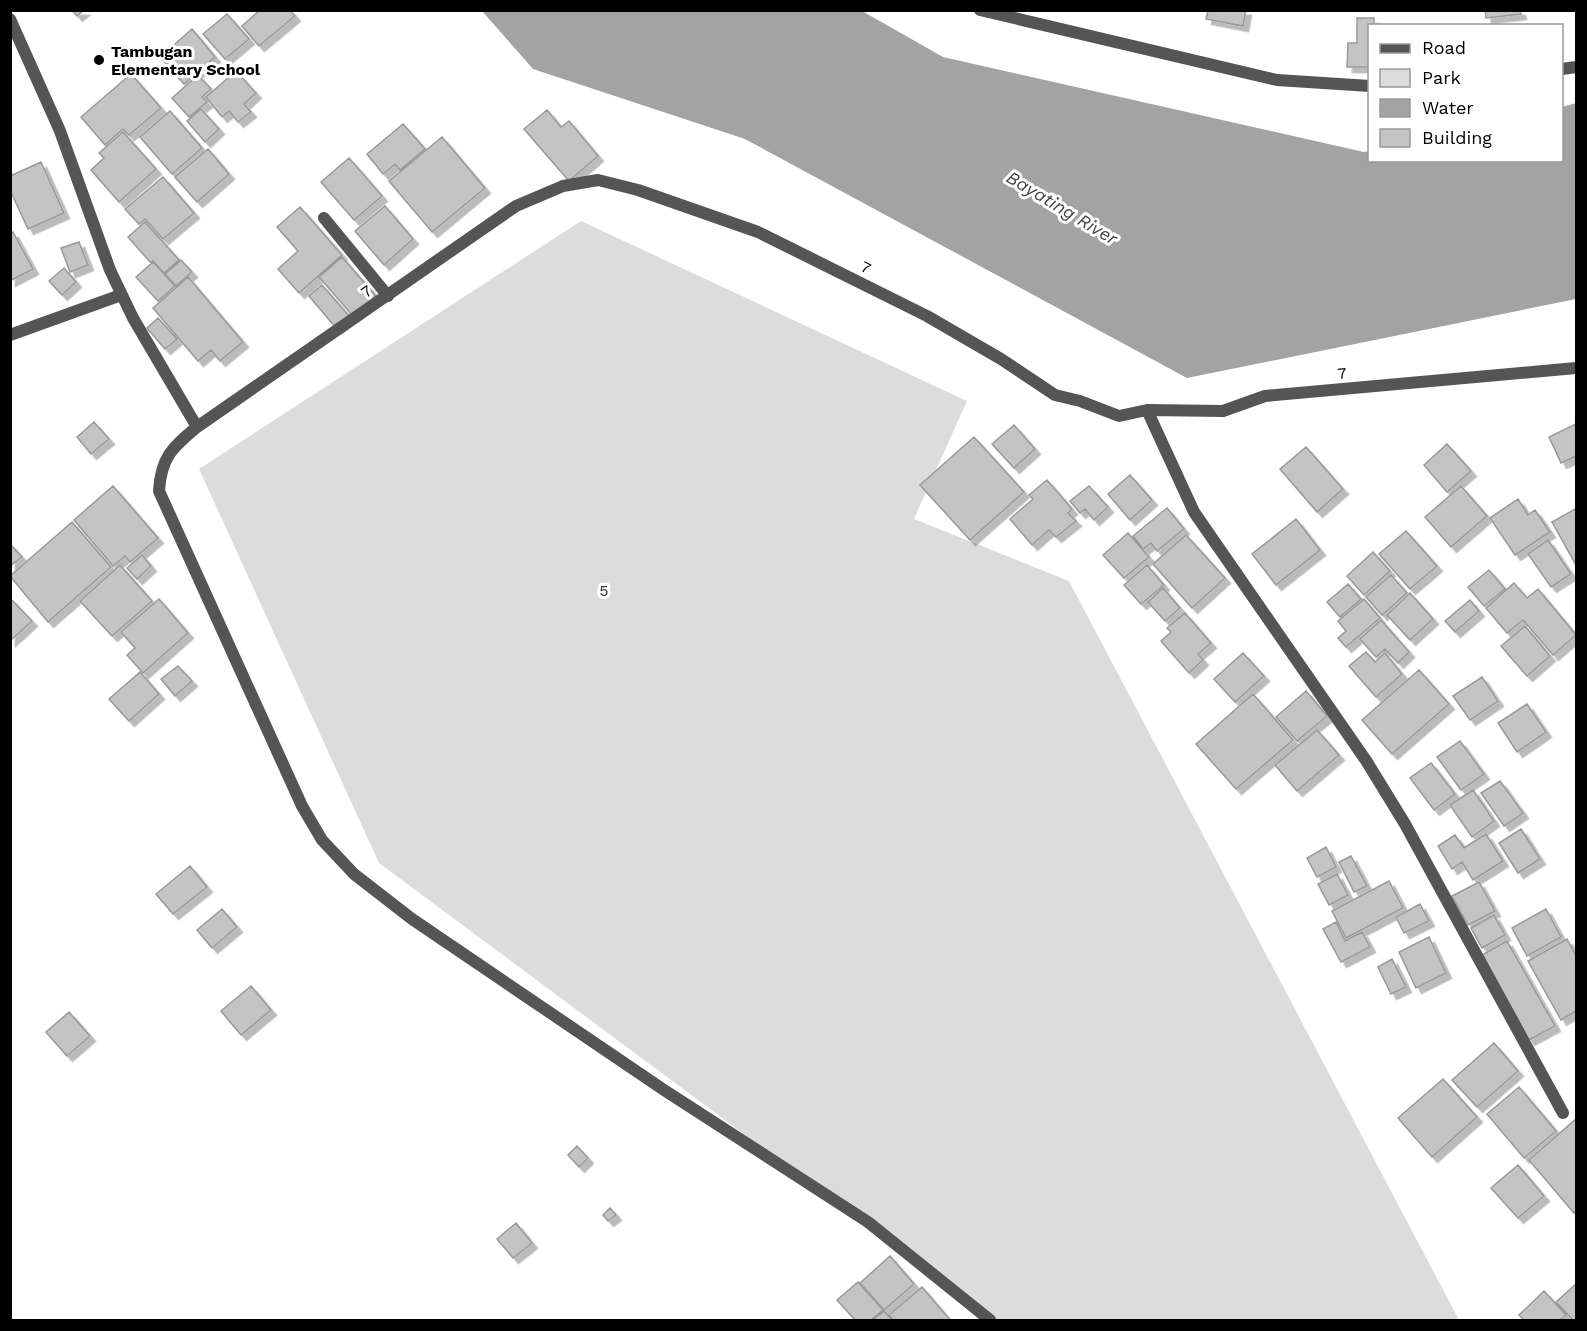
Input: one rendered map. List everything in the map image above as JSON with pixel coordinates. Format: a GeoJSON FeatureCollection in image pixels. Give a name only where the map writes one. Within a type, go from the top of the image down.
{"type":"FeatureCollection","features":[{"type":"Feature","properties":{"kind":"street"},"geometry":{"type":"LineString","coordinates":[[980,10],[1277,80],[1368,86]]}},
{"type":"Feature","properties":{"kind":"street"},"geometry":{"type":"LineString","coordinates":[[10,19],[60,131],[121,295],[197,427]]}},
{"type":"Feature","properties":{"kind":"street","name":"7"},"geometry":{"type":"LineString","coordinates":[[990,1320],[868,1222],[664,1090],[412,919],[354,874],[322,840],[302,806],[159,491],[160,470],[171,450],[197,427],[516,206],[563,186],[598,180],[638,190],[758,232],[927,316],[1001,359],[1055,395],[1119,416],[1147,410],[1223,411],[1265,396],[1576,368]]}},
{"type":"Feature","properties":{"kind":"street"},"geometry":{"type":"LineString","coordinates":[[324,218],[388,296]]}},
{"type":"Feature","properties":{"kind":"street"},"geometry":{"type":"LineString","coordinates":[[10,335],[121,295]]}},
{"type":"Feature","properties":{"kind":"street"},"geometry":{"type":"LineString","coordinates":[[1147,410],[1194,512],[1373,771],[1405,824],[1563,1113]]}},
{"type":"Feature","properties":{"kind":"green space","name":"5"},"geometry":{"type":"Polygon","coordinates":[[[581,221],[967,401],[914,519],[1069,581],[1459,1320],[994,1320],[379,863],[199,469],[581,221]]]}},
{"type":"Feature","properties":{"kind":"water","name":"Bayating River"},"geometry":{"type":"Polygon","coordinates":[[[482,11],[862,11],[943,57],[1368,151],[1368,162],[1563,162],[1563,107],[1576,103],[1576,299],[1187,378],[745,139],[533,69],[482,11]]]}},
{"type":"Feature","properties":{"kind":"building"},"geometry":{"type":"Polygon","coordinates":[[[72,10],[84,10],[77,16],[72,10]]]}},
{"type":"Feature","properties":{"kind":"building"},"geometry":{"type":"Polygon","coordinates":[[[260,10],[290,10],[295,16],[259,46],[242,26],[260,10]]]}},
{"type":"Feature","properties":{"kind":"building"},"geometry":{"type":"Polygon","coordinates":[[[1208,10],[1246,10],[1243,26],[1206,19],[1208,10]]]}},
{"type":"Feature","properties":{"kind":"building"},"geometry":{"type":"Polygon","coordinates":[[[1485,10],[1520,10],[1521,14],[1486,18],[1485,10]]]}},
{"type":"Feature","properties":{"kind":"building"},"geometry":{"type":"Polygon","coordinates":[[[227,14],[249,39],[225,59],[203,34],[227,14]]]}},
{"type":"Feature","properties":{"kind":"building"},"geometry":{"type":"Polygon","coordinates":[[[1357,18],[1374,18],[1374,24],[1368,24],[1368,67],[1347,67],[1348,43],[1357,43],[1357,18]]]}},
{"type":"Feature","properties":{"kind":"building"},"geometry":{"type":"Polygon","coordinates":[[[192,29],[215,57],[184,84],[160,57],[192,29]]]}},
{"type":"Feature","properties":{"kind":"building"},"geometry":{"type":"Polygon","coordinates":[[[236,71],[256,93],[244,104],[251,112],[238,122],[229,111],[222,117],[206,97],[236,71]]]}},
{"type":"Feature","properties":{"kind":"building"},"geometry":{"type":"Polygon","coordinates":[[[131,74],[161,108],[129,135],[123,129],[105,145],[81,117],[131,74]]]}},
{"type":"Feature","properties":{"kind":"building"},"geometry":{"type":"Polygon","coordinates":[[[198,75],[211,89],[202,97],[207,102],[189,117],[172,98],[198,75]]]}},
{"type":"Feature","properties":{"kind":"building"},"geometry":{"type":"Polygon","coordinates":[[[201,109],[219,129],[205,142],[187,121],[201,109]]]}},
{"type":"Feature","properties":{"kind":"building"},"geometry":{"type":"Polygon","coordinates":[[[547,110],[561,127],[569,121],[598,156],[569,181],[524,129],[547,110]]]}},
{"type":"Feature","properties":{"kind":"building"},"geometry":{"type":"Polygon","coordinates":[[[170,111],[202,148],[172,174],[140,137],[170,111]]]}},
{"type":"Feature","properties":{"kind":"building"},"geometry":{"type":"Polygon","coordinates":[[[403,124],[425,149],[400,170],[395,164],[383,174],[367,154],[403,124]]]}},
{"type":"Feature","properties":{"kind":"building"},"geometry":{"type":"Polygon","coordinates":[[[123,132],[156,169],[119,202],[91,170],[104,158],[99,153],[123,132]]]}},
{"type":"Feature","properties":{"kind":"building"},"geometry":{"type":"Polygon","coordinates":[[[442,137],[485,188],[432,232],[389,181],[442,137]]]}},
{"type":"Feature","properties":{"kind":"building"},"geometry":{"type":"Polygon","coordinates":[[[208,149],[229,174],[197,202],[175,177],[208,149]]]}},
{"type":"Feature","properties":{"kind":"building"},"geometry":{"type":"Polygon","coordinates":[[[349,158],[382,196],[354,220],[321,182],[349,158]]]}},
{"type":"Feature","properties":{"kind":"building"},"geometry":{"type":"Polygon","coordinates":[[[41,162],[64,213],[28,229],[10,190],[10,176],[41,162]]]}},
{"type":"Feature","properties":{"kind":"building"},"geometry":{"type":"Polygon","coordinates":[[[163,177],[194,213],[163,239],[145,219],[139,224],[125,209],[163,177]]]}},
{"type":"Feature","properties":{"kind":"building"},"geometry":{"type":"Polygon","coordinates":[[[385,206],[413,239],[384,265],[355,231],[385,206]]]}},
{"type":"Feature","properties":{"kind":"building"},"geometry":{"type":"Polygon","coordinates":[[[300,207],[342,255],[299,293],[278,269],[298,251],[277,227],[300,207]]]}},
{"type":"Feature","properties":{"kind":"building"},"geometry":{"type":"Polygon","coordinates":[[[145,222],[179,260],[164,273],[153,261],[151,263],[128,237],[145,222]]]}},
{"type":"Feature","properties":{"kind":"building"},"geometry":{"type":"Polygon","coordinates":[[[13,232],[33,269],[10,281],[10,233],[13,232]]]}},
{"type":"Feature","properties":{"kind":"building"},"geometry":{"type":"Polygon","coordinates":[[[79,242],[88,265],[70,272],[61,248],[79,242]]]}},
{"type":"Feature","properties":{"kind":"building"},"geometry":{"type":"Polygon","coordinates":[[[342,257],[376,296],[353,316],[319,277],[342,257]]]}},
{"type":"Feature","properties":{"kind":"building"},"geometry":{"type":"Polygon","coordinates":[[[181,260],[192,272],[176,286],[165,274],[181,260]]]}},
{"type":"Feature","properties":{"kind":"building"},"geometry":{"type":"Polygon","coordinates":[[[153,262],[175,286],[158,301],[136,277],[153,262]]]}},
{"type":"Feature","properties":{"kind":"building"},"geometry":{"type":"Polygon","coordinates":[[[64,268],[76,282],[62,295],[49,281],[64,268]]]}},
{"type":"Feature","properties":{"kind":"building"},"geometry":{"type":"Polygon","coordinates":[[[188,277],[243,342],[220,361],[211,350],[198,361],[153,308],[188,277]]]}},
{"type":"Feature","properties":{"kind":"building"},"geometry":{"type":"Polygon","coordinates":[[[322,285],[350,317],[336,328],[309,296],[322,285]]]}},
{"type":"Feature","properties":{"kind":"building"},"geometry":{"type":"Polygon","coordinates":[[[158,318],[177,339],[165,349],[147,328],[158,318]]]}},
{"type":"Feature","properties":{"kind":"building"},"geometry":{"type":"Polygon","coordinates":[[[94,422],[109,439],[91,454],[77,437],[94,422]]]}},
{"type":"Feature","properties":{"kind":"building"},"geometry":{"type":"Polygon","coordinates":[[[1576,424],[1576,456],[1561,463],[1549,437],[1576,424]]]}},
{"type":"Feature","properties":{"kind":"building"},"geometry":{"type":"Polygon","coordinates":[[[1014,425],[1035,449],[1014,468],[992,444],[1014,425]]]}},
{"type":"Feature","properties":{"kind":"building"},"geometry":{"type":"Polygon","coordinates":[[[974,437],[1024,492],[970,540],[920,485],[974,437]]]}},
{"type":"Feature","properties":{"kind":"building"},"geometry":{"type":"Polygon","coordinates":[[[1447,444],[1471,471],[1447,492],[1424,465],[1447,444]]]}},
{"type":"Feature","properties":{"kind":"building"},"geometry":{"type":"Polygon","coordinates":[[[1306,447],[1343,489],[1317,512],[1280,469],[1306,447]]]}},
{"type":"Feature","properties":{"kind":"building"},"geometry":{"type":"Polygon","coordinates":[[[1130,475],[1152,500],[1130,520],[1108,494],[1130,475]]]}},
{"type":"Feature","properties":{"kind":"building"},"geometry":{"type":"Polygon","coordinates":[[[1047,480],[1072,509],[1068,513],[1076,521],[1056,537],[1049,530],[1032,545],[1010,519],[1033,499],[1029,495],[1047,480]]]}},
{"type":"Feature","properties":{"kind":"building"},"geometry":{"type":"Polygon","coordinates":[[[113,486],[158,538],[130,562],[125,556],[113,566],[74,520],[113,486]]]}},
{"type":"Feature","properties":{"kind":"building"},"geometry":{"type":"Polygon","coordinates":[[[1089,486],[1108,507],[1094,520],[1085,509],[1080,513],[1070,501],[1089,486]]]}},
{"type":"Feature","properties":{"kind":"building"},"geometry":{"type":"Polygon","coordinates":[[[1461,486],[1487,516],[1451,547],[1425,517],[1461,486]]]}},
{"type":"Feature","properties":{"kind":"building"},"geometry":{"type":"Polygon","coordinates":[[[1518,499],[1528,515],[1535,510],[1550,532],[1515,555],[1490,518],[1518,499]]]}},
{"type":"Feature","properties":{"kind":"building"},"geometry":{"type":"Polygon","coordinates":[[[1167,508],[1184,529],[1157,551],[1151,543],[1143,549],[1133,536],[1167,508]]]}},
{"type":"Feature","properties":{"kind":"building"},"geometry":{"type":"Polygon","coordinates":[[[1575,509],[1576,512],[1576,565],[1552,522],[1575,509]]]}},
{"type":"Feature","properties":{"kind":"building"},"geometry":{"type":"Polygon","coordinates":[[[1296,519],[1320,550],[1276,585],[1252,554],[1296,519]]]}},
{"type":"Feature","properties":{"kind":"building"},"geometry":{"type":"Polygon","coordinates":[[[72,522],[111,567],[48,622],[10,576],[72,522]]]}},
{"type":"Feature","properties":{"kind":"building"},"geometry":{"type":"Polygon","coordinates":[[[1406,531],[1437,566],[1410,589],[1379,554],[1406,531]]]}},
{"type":"Feature","properties":{"kind":"building"},"geometry":{"type":"Polygon","coordinates":[[[1128,533],[1149,557],[1124,578],[1103,555],[1128,533]]]}},
{"type":"Feature","properties":{"kind":"building"},"geometry":{"type":"Polygon","coordinates":[[[1186,535],[1225,578],[1192,608],[1153,564],[1186,535]]]}},
{"type":"Feature","properties":{"kind":"building"},"geometry":{"type":"Polygon","coordinates":[[[1548,540],[1571,574],[1551,587],[1528,554],[1548,540]]]}},
{"type":"Feature","properties":{"kind":"building"},"geometry":{"type":"Polygon","coordinates":[[[10,544],[22,557],[10,566],[10,544]]]}},
{"type":"Feature","properties":{"kind":"building"},"geometry":{"type":"Polygon","coordinates":[[[1373,552],[1390,571],[1364,595],[1347,576],[1373,552]]]}},
{"type":"Feature","properties":{"kind":"building"},"geometry":{"type":"Polygon","coordinates":[[[142,555],[151,566],[137,579],[127,568],[142,555]]]}},
{"type":"Feature","properties":{"kind":"building"},"geometry":{"type":"Polygon","coordinates":[[[120,565],[152,601],[112,636],[80,601],[120,565]]]}},
{"type":"Feature","properties":{"kind":"building"},"geometry":{"type":"Polygon","coordinates":[[[1147,565],[1164,585],[1141,604],[1124,585],[1147,565]]]}},
{"type":"Feature","properties":{"kind":"building"},"geometry":{"type":"Polygon","coordinates":[[[1489,570],[1505,589],[1484,606],[1468,587],[1489,570]]]}},
{"type":"Feature","properties":{"kind":"building"},"geometry":{"type":"Polygon","coordinates":[[[1391,575],[1407,593],[1382,615],[1366,597],[1391,575]]]}},
{"type":"Feature","properties":{"kind":"building"},"geometry":{"type":"Polygon","coordinates":[[[1514,583],[1527,598],[1538,589],[1576,635],[1553,655],[1523,620],[1507,633],[1486,608],[1514,583]]]}},
{"type":"Feature","properties":{"kind":"building"},"geometry":{"type":"Polygon","coordinates":[[[1348,584],[1361,599],[1340,617],[1327,602],[1348,584]]]}},
{"type":"Feature","properties":{"kind":"building"},"geometry":{"type":"Polygon","coordinates":[[[1163,588],[1180,608],[1165,621],[1148,602],[1163,588]]]}},
{"type":"Feature","properties":{"kind":"building"},"geometry":{"type":"Polygon","coordinates":[[[1410,593],[1433,619],[1410,640],[1387,615],[1410,593]]]}},
{"type":"Feature","properties":{"kind":"building"},"geometry":{"type":"Polygon","coordinates":[[[10,598],[32,621],[10,641],[10,598]]]}},
{"type":"Feature","properties":{"kind":"building"},"geometry":{"type":"Polygon","coordinates":[[[159,599],[188,633],[143,673],[127,655],[135,648],[121,632],[159,599]]]}},
{"type":"Feature","properties":{"kind":"building"},"geometry":{"type":"Polygon","coordinates":[[[1364,599],[1380,618],[1346,647],[1338,638],[1346,631],[1338,621],[1364,599]]]}},
{"type":"Feature","properties":{"kind":"building"},"geometry":{"type":"Polygon","coordinates":[[[1470,600],[1479,611],[1455,632],[1445,621],[1470,600]]]}},
{"type":"Feature","properties":{"kind":"building"},"geometry":{"type":"Polygon","coordinates":[[[1185,613],[1211,643],[1198,654],[1203,660],[1189,673],[1161,641],[1171,632],[1167,628],[1185,613]]]}},
{"type":"Feature","properties":{"kind":"building"},"geometry":{"type":"Polygon","coordinates":[[[1381,620],[1409,652],[1398,663],[1385,649],[1376,657],[1360,639],[1381,620]]]}},
{"type":"Feature","properties":{"kind":"building"},"geometry":{"type":"Polygon","coordinates":[[[1525,626],[1550,656],[1527,676],[1501,646],[1525,626]]]}},
{"type":"Feature","properties":{"kind":"building"},"geometry":{"type":"Polygon","coordinates":[[[1366,652],[1375,662],[1385,653],[1402,674],[1376,697],[1349,666],[1366,652]]]}},
{"type":"Feature","properties":{"kind":"building"},"geometry":{"type":"Polygon","coordinates":[[[1243,653],[1264,676],[1235,702],[1214,679],[1243,653]]]}},
{"type":"Feature","properties":{"kind":"building"},"geometry":{"type":"Polygon","coordinates":[[[178,666],[192,681],[175,696],[161,679],[178,666]]]}},
{"type":"Feature","properties":{"kind":"building"},"geometry":{"type":"Polygon","coordinates":[[[1419,670],[1449,704],[1392,754],[1362,720],[1419,670]]]}},
{"type":"Feature","properties":{"kind":"building"},"geometry":{"type":"Polygon","coordinates":[[[140,672],[159,694],[129,721],[109,699],[140,672]]]}},
{"type":"Feature","properties":{"kind":"building"},"geometry":{"type":"Polygon","coordinates":[[[1482,677],[1498,701],[1470,720],[1453,696],[1482,677]]]}},
{"type":"Feature","properties":{"kind":"building"},"geometry":{"type":"Polygon","coordinates":[[[1306,691],[1327,716],[1297,741],[1276,717],[1306,691]]]}},
{"type":"Feature","properties":{"kind":"building"},"geometry":{"type":"Polygon","coordinates":[[[1253,694],[1293,740],[1236,789],[1196,744],[1253,694]]]}},
{"type":"Feature","properties":{"kind":"building"},"geometry":{"type":"Polygon","coordinates":[[[1527,704],[1546,732],[1517,752],[1498,723],[1527,704]]]}},
{"type":"Feature","properties":{"kind":"building"},"geometry":{"type":"Polygon","coordinates":[[[1317,730],[1339,755],[1297,791],[1275,765],[1317,730]]]}},
{"type":"Feature","properties":{"kind":"building"},"geometry":{"type":"Polygon","coordinates":[[[1460,741],[1484,774],[1461,790],[1437,757],[1460,741]]]}},
{"type":"Feature","properties":{"kind":"building"},"geometry":{"type":"Polygon","coordinates":[[[1431,763],[1455,794],[1434,810],[1410,778],[1431,763]]]}},
{"type":"Feature","properties":{"kind":"building"},"geometry":{"type":"Polygon","coordinates":[[[1500,781],[1523,813],[1504,826],[1481,793],[1500,781]]]}},
{"type":"Feature","properties":{"kind":"building"},"geometry":{"type":"Polygon","coordinates":[[[1473,790],[1494,821],[1472,837],[1450,805],[1473,790]]]}},
{"type":"Feature","properties":{"kind":"building"},"geometry":{"type":"Polygon","coordinates":[[[1521,829],[1540,859],[1518,873],[1499,843],[1521,829]]]}},
{"type":"Feature","properties":{"kind":"building"},"geometry":{"type":"Polygon","coordinates":[[[1486,834],[1503,861],[1473,880],[1462,862],[1452,869],[1438,846],[1455,835],[1464,848],[1486,834]]]}},
{"type":"Feature","properties":{"kind":"building"},"geometry":{"type":"Polygon","coordinates":[[[1326,847],[1336,867],[1317,877],[1307,858],[1326,847]]]}},
{"type":"Feature","properties":{"kind":"building"},"geometry":{"type":"Polygon","coordinates":[[[1351,856],[1367,886],[1354,892],[1339,862],[1351,856]]]}},
{"type":"Feature","properties":{"kind":"building"},"geometry":{"type":"Polygon","coordinates":[[[190,866],[207,887],[173,914],[156,894],[190,866]]]}},
{"type":"Feature","properties":{"kind":"building"},"geometry":{"type":"Polygon","coordinates":[[[1337,874],[1348,895],[1329,905],[1318,884],[1337,874]]]}},
{"type":"Feature","properties":{"kind":"building"},"geometry":{"type":"Polygon","coordinates":[[[1389,881],[1403,908],[1346,938],[1332,911],[1389,881]]]}},
{"type":"Feature","properties":{"kind":"building"},"geometry":{"type":"Polygon","coordinates":[[[1479,882],[1495,911],[1468,925],[1452,896],[1479,882]]]}},
{"type":"Feature","properties":{"kind":"building"},"geometry":{"type":"Polygon","coordinates":[[[1420,904],[1429,921],[1404,933],[1396,917],[1420,904]]]}},
{"type":"Feature","properties":{"kind":"building"},"geometry":{"type":"Polygon","coordinates":[[[222,909],[237,927],[212,948],[197,930],[222,909]]]}},
{"type":"Feature","properties":{"kind":"building"},"geometry":{"type":"Polygon","coordinates":[[[1546,909],[1561,937],[1527,956],[1512,928],[1546,909]]]}},
{"type":"Feature","properties":{"kind":"building"},"geometry":{"type":"Polygon","coordinates":[[[1494,915],[1505,935],[1482,948],[1471,928],[1494,915]]]}},
{"type":"Feature","properties":{"kind":"building"},"geometry":{"type":"Polygon","coordinates":[[[1336,922],[1345,941],[1362,932],[1370,947],[1341,962],[1323,929],[1336,922]]]}},
{"type":"Feature","properties":{"kind":"building"},"geometry":{"type":"Polygon","coordinates":[[[1429,937],[1446,973],[1416,988],[1399,952],[1429,937]]]}},
{"type":"Feature","properties":{"kind":"building"},"geometry":{"type":"Polygon","coordinates":[[[1567,939],[1576,956],[1576,1011],[1561,1020],[1528,961],[1567,939]]]}},
{"type":"Feature","properties":{"kind":"building"},"geometry":{"type":"Polygon","coordinates":[[[1507,941],[1555,1026],[1529,1040],[1482,955],[1507,941]]]}},
{"type":"Feature","properties":{"kind":"building"},"geometry":{"type":"Polygon","coordinates":[[[1392,959],[1406,987],[1391,994],[1378,967],[1392,959]]]}},
{"type":"Feature","properties":{"kind":"building"},"geometry":{"type":"Polygon","coordinates":[[[251,986],[271,1010],[241,1035],[221,1011],[251,986]]]}},
{"type":"Feature","properties":{"kind":"building"},"geometry":{"type":"Polygon","coordinates":[[[69,1012],[90,1036],[67,1056],[46,1032],[69,1012]]]}},
{"type":"Feature","properties":{"kind":"building"},"geometry":{"type":"Polygon","coordinates":[[[1494,1043],[1518,1071],[1477,1107],[1452,1080],[1494,1043]]]}},
{"type":"Feature","properties":{"kind":"building"},"geometry":{"type":"Polygon","coordinates":[[[1443,1079],[1477,1117],[1432,1157],[1398,1118],[1443,1079]]]}},
{"type":"Feature","properties":{"kind":"building"},"geometry":{"type":"Polygon","coordinates":[[[1519,1087],[1556,1131],[1524,1158],[1487,1114],[1519,1087]]]}},
{"type":"Feature","properties":{"kind":"building"},"geometry":{"type":"Polygon","coordinates":[[[1576,1119],[1576,1210],[1574,1213],[1529,1160],[1576,1119]]]}},
{"type":"Feature","properties":{"kind":"building"},"geometry":{"type":"Polygon","coordinates":[[[577,1146],[588,1158],[579,1167],[568,1155],[577,1146]]]}},
{"type":"Feature","properties":{"kind":"building"},"geometry":{"type":"Polygon","coordinates":[[[1518,1165],[1544,1196],[1518,1218],[1491,1188],[1518,1165]]]}},
{"type":"Feature","properties":{"kind":"building"},"geometry":{"type":"Polygon","coordinates":[[[610,1208],[616,1215],[608,1221],[603,1215],[610,1208]]]}},
{"type":"Feature","properties":{"kind":"building"},"geometry":{"type":"Polygon","coordinates":[[[516,1223],[532,1243],[513,1258],[497,1239],[516,1223]]]}},
{"type":"Feature","properties":{"kind":"building"},"geometry":{"type":"Polygon","coordinates":[[[890,1256],[914,1284],[884,1310],[860,1283],[890,1256]]]}},
{"type":"Feature","properties":{"kind":"building"},"geometry":{"type":"Polygon","coordinates":[[[858,1282],[883,1310],[871,1320],[855,1320],[837,1300],[858,1282]]]}},
{"type":"Feature","properties":{"kind":"building"},"geometry":{"type":"Polygon","coordinates":[[[1576,1284],[1576,1319],[1573,1320],[1556,1302],[1576,1284]]]}},
{"type":"Feature","properties":{"kind":"building"},"geometry":{"type":"Polygon","coordinates":[[[922,1287],[950,1320],[893,1320],[889,1315],[922,1287]]]}},
{"type":"Feature","properties":{"kind":"building"},"geometry":{"type":"Polygon","coordinates":[[[1544,1291],[1566,1315],[1560,1320],[1524,1320],[1519,1315],[1544,1291]]]}},
{"type":"Feature","properties":{"kind":"building"},"geometry":{"type":"Polygon","coordinates":[[[884,1311],[892,1320],[873,1320],[884,1311]]]}},
{"type":"Feature","properties":{"kind":"place","name":"Tambugan Elementary School"},"geometry":{"type":"Point","coordinates":[99,60]}}]}
